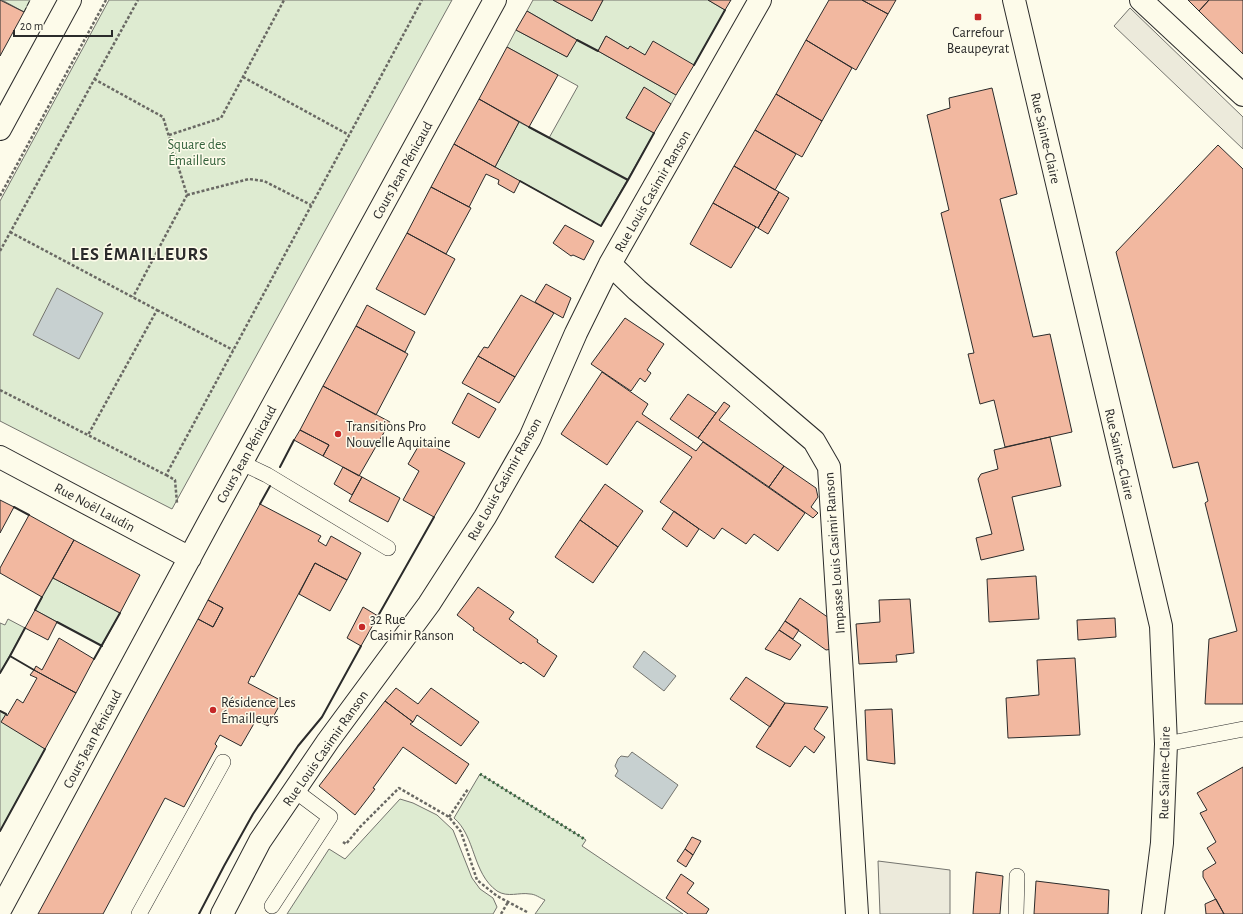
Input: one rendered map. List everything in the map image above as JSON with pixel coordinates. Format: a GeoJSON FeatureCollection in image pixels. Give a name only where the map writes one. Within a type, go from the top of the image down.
{"type":"FeatureCollection","features":[{"type":"Feature","properties":{"kind":"street"},"geometry":{"type":"LineString","coordinates":[[0,129],[70,0]]}},
{"type":"Feature","properties":{"kind":"street","name":"Cours Jean Pénicaud"},"geometry":{"type":"LineString","coordinates":[[0,910],[242,462],[495,0]]}},
{"type":"Feature","properties":{"kind":"street","name":"Rue Louis Casimir Ranson"},"geometry":{"type":"LineString","coordinates":[[222,914],[260,841],[328,740],[429,604],[485,517],[530,438],[576,333],[610,264],[760,0]]}},
{"type":"Feature","properties":{"kind":"street","name":"Rue Sainte-Claire"},"geometry":{"type":"LineString","coordinates":[[1014,0],[1161,626],[1166,744],[1162,843],[1153,914]]}},
{"type":"Feature","properties":{"kind":"street"},"geometry":{"type":"LineString","coordinates":[[1141,0],[1243,95]]}},
{"type":"Feature","properties":{"kind":"street","name":"Impasse Louis Casimir Ranson"},"geometry":{"type":"LineString","coordinates":[[610,264],[637,290],[814,441],[829,466],[857,914]]}},
{"type":"Feature","properties":{"kind":"street","name":"Rue Noël Laudin"},"geometry":{"type":"LineString","coordinates":[[0,457],[190,558]]}},
{"type":"Feature","properties":{"kind":"lane"},"geometry":{"type":"LineString","coordinates":[[242,462],[267,475],[388,548]]}},
{"type":"Feature","properties":{"kind":"lane"},"geometry":{"type":"LineString","coordinates":[[1166,744],[1243,729]]}},
{"type":"Feature","properties":{"kind":"lane"},"geometry":{"type":"LineString","coordinates":[[139,914],[224,762]]}},
{"type":"Feature","properties":{"kind":"lane"},"geometry":{"type":"LineString","coordinates":[[272,906],[330,817],[294,790]]}},
{"type":"Feature","properties":{"kind":"lane"},"geometry":{"type":"LineString","coordinates":[[1016,914],[1017,876]]}},
{"type":"Feature","properties":{"kind":"path"},"geometry":{"type":"LineString","coordinates":[[0,196],[106,0]]}},
{"type":"Feature","properties":{"kind":"path"},"geometry":{"type":"LineString","coordinates":[[0,251],[138,0]]}},
{"type":"Feature","properties":{"kind":"path"},"geometry":{"type":"LineString","coordinates":[[169,135],[221,118],[284,0]]}},
{"type":"Feature","properties":{"kind":"path"},"geometry":{"type":"LineString","coordinates":[[166,475],[422,0]]}},
{"type":"Feature","properties":{"kind":"path"},"geometry":{"type":"LineString","coordinates":[[243,77],[349,135]]}},
{"type":"Feature","properties":{"kind":"path"},"geometry":{"type":"LineString","coordinates":[[94,79],[163,117],[187,195],[133,297]]}},
{"type":"Feature","properties":{"kind":"path"},"geometry":{"type":"LineString","coordinates":[[187,195],[249,179],[264,181],[311,206]]}},
{"type":"Feature","properties":{"kind":"path"},"geometry":{"type":"LineString","coordinates":[[10,232],[233,350]]}},
{"type":"Feature","properties":{"kind":"path"},"geometry":{"type":"LineString","coordinates":[[88,435],[157,310]]}},
{"type":"Feature","properties":{"kind":"path"},"geometry":{"type":"LineString","coordinates":[[0,390],[175,480],[177,503]]}},
{"type":"Feature","properties":{"kind":"path"},"geometry":{"type":"LineString","coordinates":[[322,829],[346,844],[360,827],[400,788],[449,817],[460,832],[477,880],[508,902],[527,912]]}},
{"type":"Feature","properties":{"kind":"path"},"geometry":{"type":"LineString","coordinates":[[449,817],[468,788]]}},
{"type":"Feature","properties":{"kind":"path"},"geometry":{"type":"LineString","coordinates":[[502,914],[508,902]]}},
{"type":"Feature","properties":{"kind":"green space"},"geometry":{"type":"Polygon","coordinates":[[[2,0],[30,0],[24,12],[2,0]]]}},
{"type":"Feature","properties":{"kind":"green space","name":"Square des Émailleurs"},"geometry":{"type":"Polygon","coordinates":[[[109,0],[452,0],[172,509],[0,421],[0,201],[109,0]]]}},
{"type":"Feature","properties":{"kind":"green space"},"geometry":{"type":"Polygon","coordinates":[[[533,0],[553,0],[592,21],[603,0],[708,0],[725,10],[694,65],[645,55],[630,47],[628,49],[606,36],[598,51],[676,95],[671,104],[644,88],[626,118],[654,133],[601,226],[495,167],[519,122],[549,138],[578,86],[507,47],[516,30],[567,57],[576,39],[527,11],[533,0]]]}},
{"type":"Feature","properties":{"kind":"green space"},"geometry":{"type":"Polygon","coordinates":[[[53,578],[120,613],[102,646],[35,610],[53,578]]]}},
{"type":"Feature","properties":{"kind":"green space"},"geometry":{"type":"Polygon","coordinates":[[[8,619],[25,628],[0,673],[0,623],[5,625],[8,619]]]}},
{"type":"Feature","properties":{"kind":"green space"},"geometry":{"type":"Polygon","coordinates":[[[0,711],[6,714],[2,721],[45,749],[0,831],[0,711]]]}},
{"type":"Feature","properties":{"kind":"green space"},"geometry":{"type":"Polygon","coordinates":[[[480,774],[586,840],[582,846],[683,914],[535,914],[545,900],[532,894],[505,894],[497,891],[483,875],[466,835],[454,818],[480,774]]]}},
{"type":"Feature","properties":{"kind":"green space"},"geometry":{"type":"Polygon","coordinates":[[[400,799],[413,803],[437,815],[453,830],[472,878],[480,889],[493,898],[497,907],[493,914],[287,914],[329,849],[345,859],[400,799]]]}},
{"type":"Feature","properties":{"kind":"shaded area"},"geometry":{"type":"Polygon","coordinates":[[[1130,8],[1243,117],[1243,149],[1114,26],[1130,8]]]}},
{"type":"Feature","properties":{"kind":"shaded area"},"geometry":{"type":"Polygon","coordinates":[[[57,288],[103,313],[79,359],[33,335],[57,288]]]}},
{"type":"Feature","properties":{"kind":"shaded area"},"geometry":{"type":"Polygon","coordinates":[[[644,651],[676,676],[664,691],[633,667],[644,651]]]}},
{"type":"Feature","properties":{"kind":"shaded area"},"geometry":{"type":"Polygon","coordinates":[[[632,752],[678,785],[662,809],[615,776],[618,771],[615,766],[618,759],[621,756],[628,757],[632,752]]]}},
{"type":"Feature","properties":{"kind":"shaded area"},"geometry":{"type":"Polygon","coordinates":[[[878,861],[950,870],[950,914],[880,914],[878,861]]]}},
{"type":"Feature","properties":{"kind":"building"},"geometry":{"type":"Polygon","coordinates":[[[0,0],[24,12],[0,56],[0,0]]]}},
{"type":"Feature","properties":{"kind":"building"},"geometry":{"type":"Polygon","coordinates":[[[553,0],[603,0],[592,21],[553,0]]]}},
{"type":"Feature","properties":{"kind":"building"},"geometry":{"type":"Polygon","coordinates":[[[708,0],[731,0],[725,10],[708,0]]]}},
{"type":"Feature","properties":{"kind":"building"},"geometry":{"type":"Polygon","coordinates":[[[829,0],[862,0],[888,14],[856,70],[806,40],[829,0]]]}},
{"type":"Feature","properties":{"kind":"building"},"geometry":{"type":"Polygon","coordinates":[[[862,0],[896,0],[888,14],[862,0]]]}},
{"type":"Feature","properties":{"kind":"building"},"geometry":{"type":"Polygon","coordinates":[[[1188,0],[1209,0],[1199,11],[1188,0]]]}},
{"type":"Feature","properties":{"kind":"building"},"geometry":{"type":"Polygon","coordinates":[[[1209,0],[1243,0],[1243,54],[1199,11],[1209,0]]]}},
{"type":"Feature","properties":{"kind":"building"},"geometry":{"type":"Polygon","coordinates":[[[527,11],[577,40],[567,57],[516,30],[527,11]]]}},
{"type":"Feature","properties":{"kind":"building"},"geometry":{"type":"Polygon","coordinates":[[[606,36],[628,49],[630,46],[645,55],[653,41],[694,65],[676,95],[598,51],[606,36]]]}},
{"type":"Feature","properties":{"kind":"building"},"geometry":{"type":"Polygon","coordinates":[[[806,40],[852,68],[822,121],[776,94],[806,40]]]}},
{"type":"Feature","properties":{"kind":"building"},"geometry":{"type":"Polygon","coordinates":[[[507,47],[558,75],[529,127],[479,99],[507,47]]]}},
{"type":"Feature","properties":{"kind":"building"},"geometry":{"type":"Polygon","coordinates":[[[644,87],[671,104],[654,133],[626,118],[644,87]]]}},
{"type":"Feature","properties":{"kind":"building"},"geometry":{"type":"Polygon","coordinates":[[[992,88],[1017,194],[1000,199],[1033,337],[1050,334],[1072,432],[1005,447],[994,400],[980,404],[968,354],[974,353],[941,213],[949,210],[927,115],[950,108],[949,98],[992,88]]]}},
{"type":"Feature","properties":{"kind":"building"},"geometry":{"type":"Polygon","coordinates":[[[776,94],[822,121],[802,157],[755,130],[776,94]]]}},
{"type":"Feature","properties":{"kind":"building"},"geometry":{"type":"Polygon","coordinates":[[[479,99],[519,122],[495,167],[454,144],[479,99]]]}},
{"type":"Feature","properties":{"kind":"building"},"geometry":{"type":"Polygon","coordinates":[[[755,130],[796,154],[775,190],[734,166],[755,130]]]}},
{"type":"Feature","properties":{"kind":"building"},"geometry":{"type":"Polygon","coordinates":[[[454,144],[520,181],[514,193],[498,184],[499,180],[486,174],[469,207],[431,187],[454,144]]]}},
{"type":"Feature","properties":{"kind":"building"},"geometry":{"type":"Polygon","coordinates":[[[1218,145],[1243,169],[1243,704],[1205,704],[1209,639],[1237,631],[1205,503],[1208,501],[1198,462],[1173,468],[1116,252],[1218,145]]]}},
{"type":"Feature","properties":{"kind":"building"},"geometry":{"type":"Polygon","coordinates":[[[734,166],[779,192],[758,228],[713,203],[734,166]]]}},
{"type":"Feature","properties":{"kind":"building"},"geometry":{"type":"Polygon","coordinates":[[[431,187],[471,208],[446,254],[407,233],[431,187]]]}},
{"type":"Feature","properties":{"kind":"building"},"geometry":{"type":"Polygon","coordinates":[[[779,192],[789,198],[768,234],[758,228],[779,192]]]}},
{"type":"Feature","properties":{"kind":"building"},"geometry":{"type":"Polygon","coordinates":[[[713,203],[756,227],[731,268],[690,244],[713,203]]]}},
{"type":"Feature","properties":{"kind":"building"},"geometry":{"type":"Polygon","coordinates":[[[565,225],[594,241],[584,260],[573,255],[571,256],[553,243],[565,225]]]}},
{"type":"Feature","properties":{"kind":"building"},"geometry":{"type":"Polygon","coordinates":[[[407,233],[455,259],[425,315],[376,289],[407,233]]]}},
{"type":"Feature","properties":{"kind":"building"},"geometry":{"type":"Polygon","coordinates":[[[546,284],[571,298],[563,318],[535,302],[546,284]]]}},
{"type":"Feature","properties":{"kind":"building"},"geometry":{"type":"Polygon","coordinates":[[[521,295],[554,313],[515,377],[478,356],[484,347],[488,348],[521,295]]]}},
{"type":"Feature","properties":{"kind":"building"},"geometry":{"type":"Polygon","coordinates":[[[367,305],[415,332],[405,352],[356,326],[367,305]]]}},
{"type":"Feature","properties":{"kind":"building"},"geometry":{"type":"Polygon","coordinates":[[[625,318],[664,344],[647,370],[651,373],[645,382],[640,378],[631,391],[591,364],[625,318]]]}},
{"type":"Feature","properties":{"kind":"building"},"geometry":{"type":"Polygon","coordinates":[[[356,326],[408,354],[376,415],[323,386],[356,326]]]}},
{"type":"Feature","properties":{"kind":"building"},"geometry":{"type":"Polygon","coordinates":[[[478,356],[515,377],[499,403],[462,383],[478,356]]]}},
{"type":"Feature","properties":{"kind":"building"},"geometry":{"type":"Polygon","coordinates":[[[602,372],[648,404],[642,414],[696,451],[703,442],[805,513],[778,551],[754,534],[746,544],[722,528],[714,539],[660,502],[692,457],[637,421],[607,465],[561,434],[602,372]]]}},
{"type":"Feature","properties":{"kind":"building"},"geometry":{"type":"Polygon","coordinates":[[[323,386],[390,422],[359,476],[323,456],[329,445],[300,430],[323,386]]]}},
{"type":"Feature","properties":{"kind":"building"},"geometry":{"type":"Polygon","coordinates":[[[468,393],[496,409],[479,438],[452,423],[468,393]]]}},
{"type":"Feature","properties":{"kind":"building"},"geometry":{"type":"Polygon","coordinates":[[[688,394],[716,413],[698,438],[670,419],[688,394]]]}},
{"type":"Feature","properties":{"kind":"building"},"geometry":{"type":"Polygon","coordinates":[[[724,402],[730,406],[719,420],[784,466],[769,487],[698,438],[724,402]]]}},
{"type":"Feature","properties":{"kind":"building"},"geometry":{"type":"Polygon","coordinates":[[[300,430],[329,445],[323,456],[294,440],[300,430]]]}},
{"type":"Feature","properties":{"kind":"building"},"geometry":{"type":"Polygon","coordinates":[[[1050,437],[1061,486],[1012,497],[1024,550],[981,560],[976,538],[992,534],[978,479],[981,474],[998,469],[994,450],[1050,437]]]}},
{"type":"Feature","properties":{"kind":"building"},"geometry":{"type":"Polygon","coordinates":[[[422,440],[465,463],[434,517],[403,500],[419,471],[408,464],[422,440]]]}},
{"type":"Feature","properties":{"kind":"building"},"geometry":{"type":"Polygon","coordinates":[[[784,466],[816,488],[818,497],[811,507],[818,513],[813,518],[769,487],[784,466]]]}},
{"type":"Feature","properties":{"kind":"building"},"geometry":{"type":"Polygon","coordinates":[[[343,467],[362,477],[352,495],[334,484],[343,467]]]}},
{"type":"Feature","properties":{"kind":"building"},"geometry":{"type":"Polygon","coordinates":[[[362,477],[400,498],[388,522],[349,501],[362,477]]]}},
{"type":"Feature","properties":{"kind":"building"},"geometry":{"type":"Polygon","coordinates":[[[605,484],[643,511],[618,547],[580,520],[605,484]]]}},
{"type":"Feature","properties":{"kind":"building"},"geometry":{"type":"Polygon","coordinates":[[[0,500],[14,507],[0,533],[0,500]]]}},
{"type":"Feature","properties":{"kind":"building","name":"Résidence Les Émailleurs"},"geometry":{"type":"Polygon","coordinates":[[[260,504],[321,536],[318,541],[326,546],[331,536],[361,553],[347,580],[315,563],[254,677],[251,676],[248,683],[282,701],[268,726],[256,720],[241,746],[220,735],[215,744],[217,746],[184,807],[165,798],[103,914],[38,914],[198,619],[213,627],[223,608],[208,600],[260,504]]]}},
{"type":"Feature","properties":{"kind":"building"},"geometry":{"type":"Polygon","coordinates":[[[674,511],[699,529],[687,547],[662,529],[674,511]]]}},
{"type":"Feature","properties":{"kind":"building"},"geometry":{"type":"Polygon","coordinates":[[[29,515],[74,540],[42,597],[0,573],[0,568],[29,515]]]}},
{"type":"Feature","properties":{"kind":"building"},"geometry":{"type":"Polygon","coordinates":[[[580,520],[618,547],[593,583],[555,557],[580,520]]]}},
{"type":"Feature","properties":{"kind":"building"},"geometry":{"type":"Polygon","coordinates":[[[74,540],[140,575],[120,613],[53,578],[74,540]]]}},
{"type":"Feature","properties":{"kind":"building"},"geometry":{"type":"Polygon","coordinates":[[[315,563],[347,580],[330,611],[299,594],[315,563]]]}},
{"type":"Feature","properties":{"kind":"building"},"geometry":{"type":"Polygon","coordinates":[[[1036,576],[1039,619],[989,622],[987,579],[1036,576]]]}},
{"type":"Feature","properties":{"kind":"building"},"geometry":{"type":"Polygon","coordinates":[[[478,587],[514,612],[509,619],[557,656],[544,677],[523,662],[521,664],[473,630],[474,628],[457,615],[478,587]]]}},
{"type":"Feature","properties":{"kind":"building"},"geometry":{"type":"Polygon","coordinates":[[[800,598],[829,618],[832,649],[826,650],[785,621],[800,598]]]}},
{"type":"Feature","properties":{"kind":"building"},"geometry":{"type":"Polygon","coordinates":[[[910,599],[914,653],[896,655],[897,662],[859,664],[856,624],[880,622],[879,600],[910,599]]]}},
{"type":"Feature","properties":{"kind":"building"},"geometry":{"type":"Polygon","coordinates":[[[208,600],[223,608],[213,627],[198,619],[208,600]]]}},
{"type":"Feature","properties":{"kind":"building","name":"32 Rue Casimir Ranson"},"geometry":{"type":"Polygon","coordinates":[[[363,607],[378,616],[361,646],[347,638],[363,607]]]}},
{"type":"Feature","properties":{"kind":"building"},"geometry":{"type":"Polygon","coordinates":[[[35,610],[57,622],[48,640],[25,628],[35,610]]]}},
{"type":"Feature","properties":{"kind":"building"},"geometry":{"type":"Polygon","coordinates":[[[1115,618],[1116,637],[1078,640],[1077,620],[1115,618]]]}},
{"type":"Feature","properties":{"kind":"building"},"geometry":{"type":"Polygon","coordinates":[[[785,621],[799,630],[793,639],[779,630],[785,621]]]}},
{"type":"Feature","properties":{"kind":"building"},"geometry":{"type":"Polygon","coordinates":[[[779,630],[801,645],[790,660],[765,649],[779,630]]]}},
{"type":"Feature","properties":{"kind":"building"},"geometry":{"type":"Polygon","coordinates":[[[59,638],[94,659],[76,693],[34,670],[36,666],[42,670],[59,638]]]}},
{"type":"Feature","properties":{"kind":"building"},"geometry":{"type":"Polygon","coordinates":[[[1075,658],[1080,735],[1008,738],[1006,698],[1039,695],[1037,660],[1075,658]]]}},
{"type":"Feature","properties":{"kind":"building"},"geometry":{"type":"Polygon","coordinates":[[[34,670],[76,693],[45,749],[1,722],[6,714],[7,716],[17,699],[23,703],[37,678],[30,675],[34,670]]]}},
{"type":"Feature","properties":{"kind":"building"},"geometry":{"type":"Polygon","coordinates":[[[746,677],[785,703],[770,727],[730,699],[746,677]]]}},
{"type":"Feature","properties":{"kind":"building"},"geometry":{"type":"Polygon","coordinates":[[[396,688],[418,704],[431,688],[479,722],[461,746],[417,715],[413,722],[385,701],[396,688]]]}},
{"type":"Feature","properties":{"kind":"building"},"geometry":{"type":"Polygon","coordinates":[[[385,701],[413,722],[410,724],[469,764],[456,784],[403,747],[373,788],[375,789],[355,815],[319,786],[385,701]]]}},
{"type":"Feature","properties":{"kind":"building"},"geometry":{"type":"Polygon","coordinates":[[[785,703],[828,707],[814,729],[825,737],[814,753],[805,746],[790,767],[756,747],[785,703]]]}},
{"type":"Feature","properties":{"kind":"building"},"geometry":{"type":"Polygon","coordinates":[[[892,709],[895,764],[867,760],[865,710],[892,709]]]}},
{"type":"Feature","properties":{"kind":"building"},"geometry":{"type":"Polygon","coordinates":[[[1243,767],[1243,914],[1224,914],[1203,877],[1203,871],[1216,863],[1207,848],[1216,842],[1200,813],[1207,810],[1197,793],[1243,767]]]}},
{"type":"Feature","properties":{"kind":"building"},"geometry":{"type":"Polygon","coordinates":[[[692,837],[701,841],[693,855],[685,849],[692,837]]]}},
{"type":"Feature","properties":{"kind":"building"},"geometry":{"type":"Polygon","coordinates":[[[685,849],[693,855],[686,867],[677,861],[685,849]]]}},
{"type":"Feature","properties":{"kind":"building"},"geometry":{"type":"Polygon","coordinates":[[[976,872],[1003,876],[1000,914],[973,914],[976,872]]]}},
{"type":"Feature","properties":{"kind":"building"},"geometry":{"type":"Polygon","coordinates":[[[681,874],[694,883],[687,893],[709,909],[706,914],[688,914],[666,898],[681,874]]]}},
{"type":"Feature","properties":{"kind":"building"},"geometry":{"type":"Polygon","coordinates":[[[1036,881],[1109,890],[1108,914],[1034,914],[1036,881]]]}},
{"type":"Feature","properties":{"kind":"building"},"geometry":{"type":"Polygon","coordinates":[[[1216,899],[1224,914],[1206,914],[1205,904],[1216,899]]]}},
{"type":"Feature","properties":{"kind":"hedge"},"geometry":{"type":"LineString","coordinates":[[480,774],[586,840]]}},
{"type":"Feature","properties":{"kind":"fence"},"geometry":{"type":"LineString","coordinates":[[24,12],[30,0]]}},
{"type":"Feature","properties":{"kind":"wall"},"geometry":{"type":"LineString","coordinates":[[694,65],[725,10]]}},
{"type":"Feature","properties":{"kind":"wall"},"geometry":{"type":"LineString","coordinates":[[577,40],[598,51]]}},
{"type":"Feature","properties":{"kind":"wall"},"geometry":{"type":"LineString","coordinates":[[529,127],[628,180],[654,133]]}},
{"type":"Feature","properties":{"kind":"wall"},"geometry":{"type":"LineString","coordinates":[[520,181],[601,226],[628,180]]}},
{"type":"Feature","properties":{"kind":"wall"},"geometry":{"type":"LineString","coordinates":[[280,467],[294,440]]}},
{"type":"Feature","properties":{"kind":"wall"},"geometry":{"type":"LineString","coordinates":[[260,504],[270,486]]}},
{"type":"Feature","properties":{"kind":"wall"},"geometry":{"type":"LineString","coordinates":[[14,507],[29,515]]}},
{"type":"Feature","properties":{"kind":"wall"},"geometry":{"type":"LineString","coordinates":[[378,616],[434,517]]}},
{"type":"Feature","properties":{"kind":"wall"},"geometry":{"type":"LineString","coordinates":[[35,610],[42,597]]}},
{"type":"Feature","properties":{"kind":"wall"},"geometry":{"type":"LineString","coordinates":[[94,659],[120,613]]}},
{"type":"Feature","properties":{"kind":"wall"},"geometry":{"type":"LineString","coordinates":[[57,622],[102,646]]}},
{"type":"Feature","properties":{"kind":"wall"},"geometry":{"type":"LineString","coordinates":[[25,628],[10,656],[34,670]]}},
{"type":"Feature","properties":{"kind":"wall"},"geometry":{"type":"LineString","coordinates":[[199,914],[253,814],[298,746],[322,717],[361,646]]}},
{"type":"Feature","properties":{"kind":"wall"},"geometry":{"type":"LineString","coordinates":[[0,673],[10,656]]}},
{"type":"Feature","properties":{"kind":"wall"},"geometry":{"type":"LineString","coordinates":[[0,711],[6,714]]}},
{"type":"Feature","properties":{"kind":"wall"},"geometry":{"type":"LineString","coordinates":[[0,831],[45,749]]}},
{"type":"Feature","properties":{"kind":"place","name":"Carrefour Beaupeyrat"},"geometry":{"type":"Point","coordinates":[978,17]}},
{"type":"Feature","properties":{"kind":"place","name":"Transitions Pro Nouvelle Aquitaine"},"geometry":{"type":"Point","coordinates":[338,434]}},
{"type":"Feature","properties":{"kind":"place","name":"32 Rue Casimir Ranson"},"geometry":{"type":"Point","coordinates":[362,627]}},
{"type":"Feature","properties":{"kind":"place","name":"Résidence Les Émailleurs"},"geometry":{"type":"Point","coordinates":[213,710]}},
{"type":"Feature","properties":{"kind":"district","name":"LES ÉMAILLEURS"},"geometry":{"type":"Point","coordinates":[140,254]}}]}
